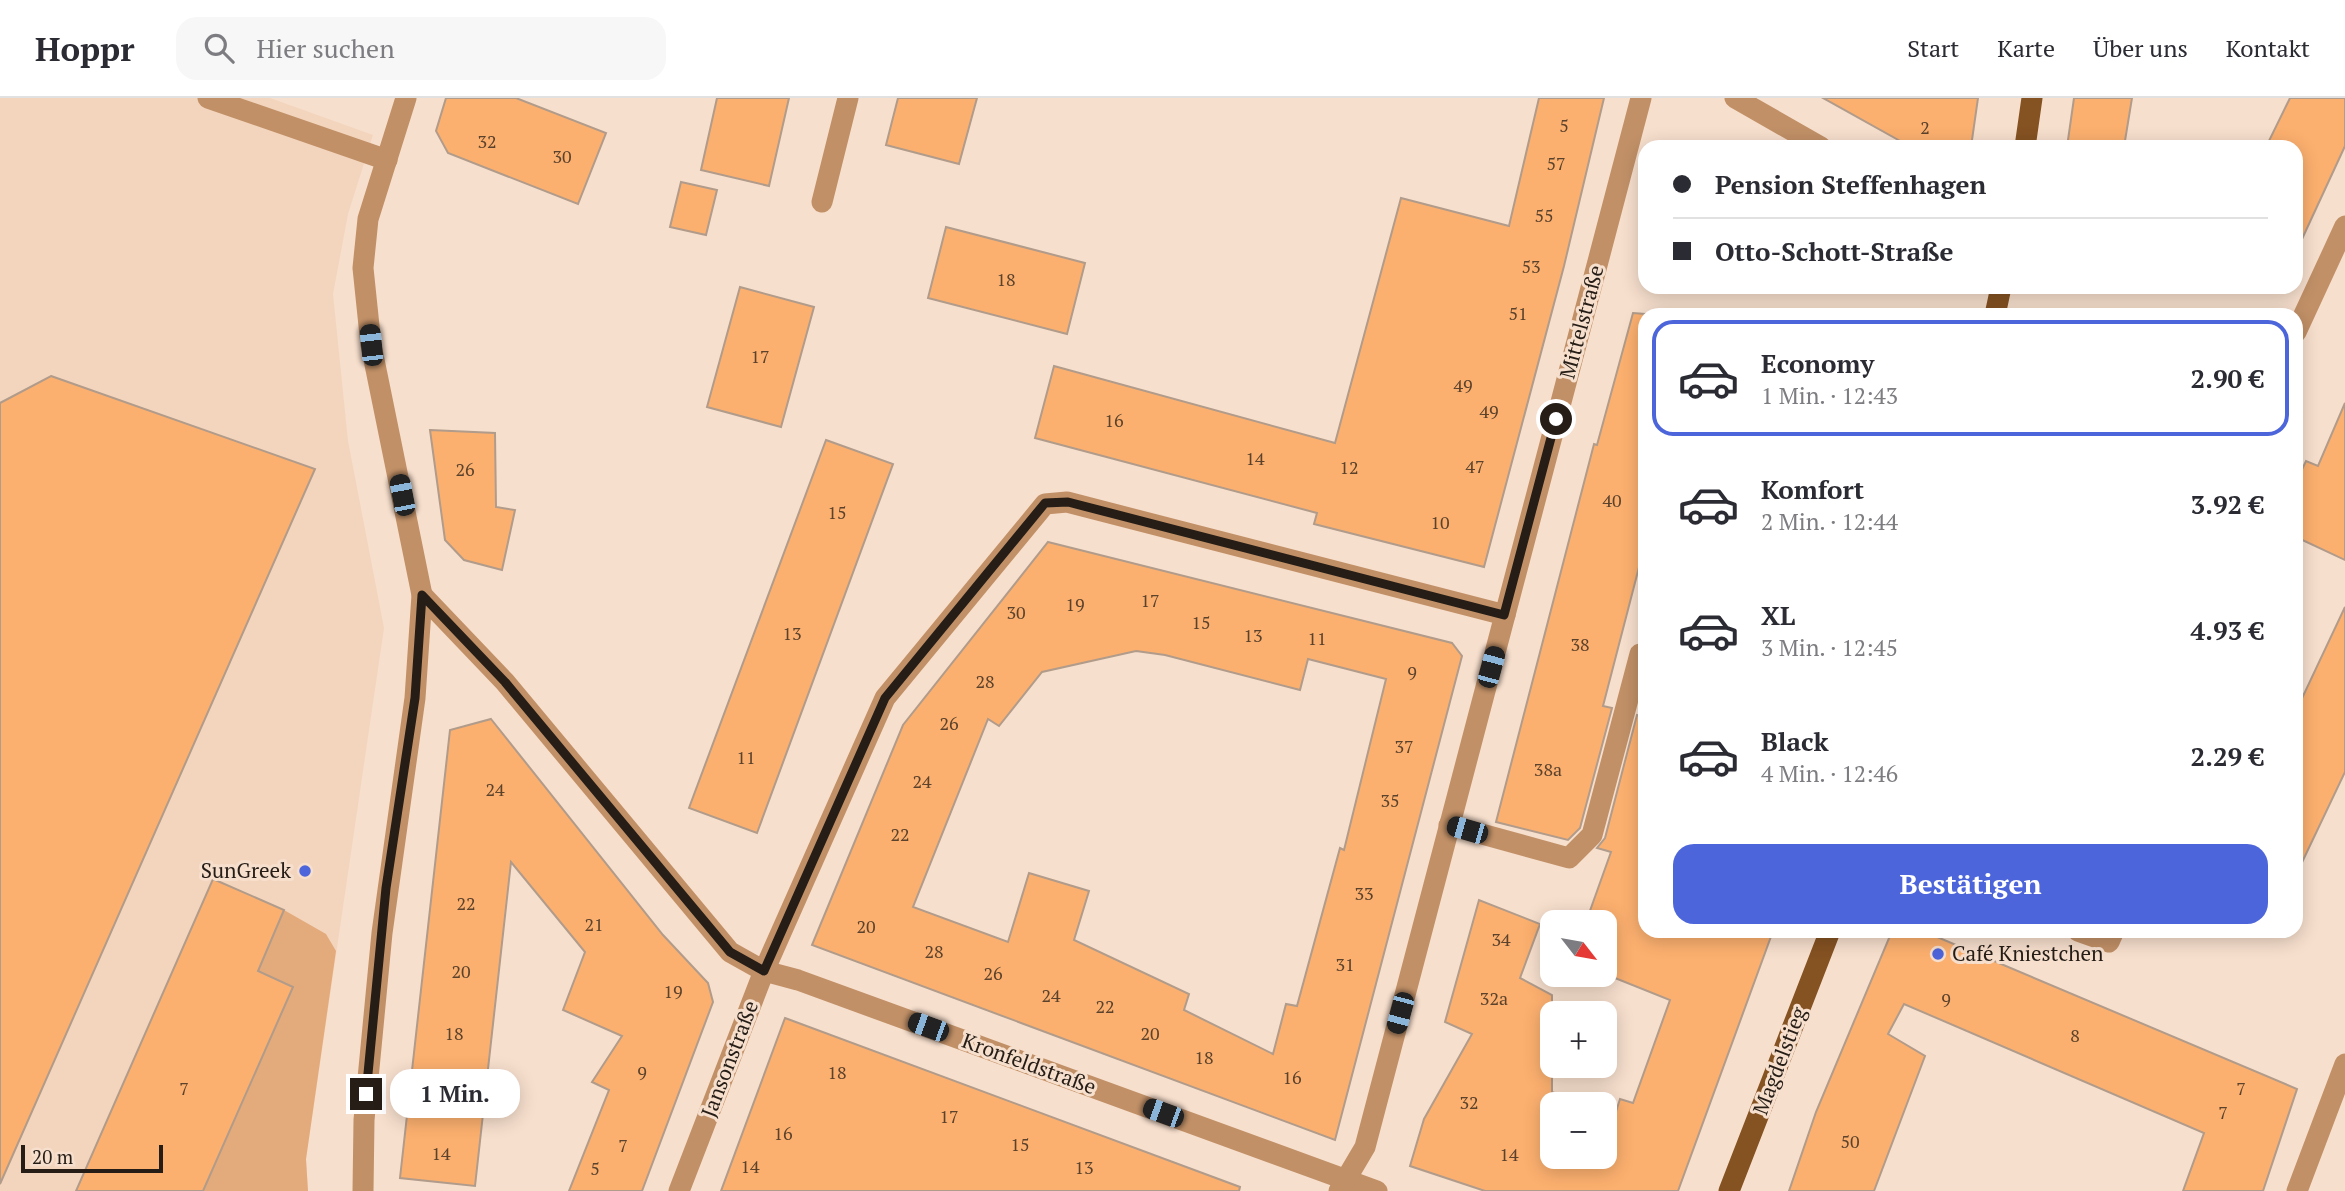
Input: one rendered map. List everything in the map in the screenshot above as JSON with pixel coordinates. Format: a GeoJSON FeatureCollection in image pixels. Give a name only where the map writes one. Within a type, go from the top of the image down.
{"type":"FeatureCollection","features":[{"type":"Feature","properties":{"kind":"main road"},"geometry":{"type":"LineString","coordinates":[[2026,140],[2032,98]]}},
{"type":"Feature","properties":{"kind":"main road","name":"Magdelstieg"},"geometry":{"type":"LineString","coordinates":[[1729,1191],[1827,938]]}},
{"type":"Feature","properties":{"kind":"street"},"geometry":{"type":"LineString","coordinates":[[208,98],[387,160]]}},
{"type":"Feature","properties":{"kind":"street"},"geometry":{"type":"LineString","coordinates":[[363,1191],[364,1120],[381,945],[415,698],[422,595],[371,345],[363,268],[368,219],[406,98]]}},
{"type":"Feature","properties":{"kind":"street"},"geometry":{"type":"LineString","coordinates":[[822,202],[848,98]]}},
{"type":"Feature","properties":{"kind":"street","name":"Mittelstraße"},"geometry":{"type":"LineString","coordinates":[[1342,1185],[1365,1147],[1641,98]]}},
{"type":"Feature","properties":{"kind":"street"},"geometry":{"type":"LineString","coordinates":[[1735,98],[1809,140]]}},
{"type":"Feature","properties":{"kind":"street"},"geometry":{"type":"LineString","coordinates":[[2303,317],[2345,226]]}},
{"type":"Feature","properties":{"kind":"street","name":"Jansonstraße"},"geometry":{"type":"LineString","coordinates":[[679,1191],[764,971],[885,698],[1045,503],[1068,502],[1504,615]]}},
{"type":"Feature","properties":{"kind":"street","name":"Kronfeldstraße"},"geometry":{"type":"LineString","coordinates":[[422,595],[505,682],[730,952],[764,971],[798,980],[1342,1185],[1377,1191]]}},
{"type":"Feature","properties":{"kind":"street"},"geometry":{"type":"LineString","coordinates":[[1449,825],[1569,858],[1592,835],[1638,662]]}},
{"type":"Feature","properties":{"kind":"street"},"geometry":{"type":"LineString","coordinates":[[2096,938],[2109,943],[2112,938]]}},
{"type":"Feature","properties":{"kind":"street"},"geometry":{"type":"LineString","coordinates":[[2297,1191],[2345,1064]]}},
{"type":"Feature","properties":{"kind":"shaded area"},"geometry":{"type":"Polygon","coordinates":[[[0,98],[270,98],[373,135],[348,214],[333,294],[348,441],[384,628],[306,1159],[308,1191],[0,1191],[0,98]]]}},
{"type":"Feature","properties":{"kind":"shaded area"},"geometry":{"type":"Polygon","coordinates":[[[284,910],[326,934],[336,951],[306,1159],[308,1191],[203,1191],[292,987],[258,971],[284,910]]]}},
{"type":"Feature","properties":{"kind":"building"},"geometry":{"type":"Polygon","coordinates":[[[446,98],[516,98],[606,133],[578,204],[448,153],[436,131],[446,98]]]}},
{"type":"Feature","properties":{"kind":"building"},"geometry":{"type":"Polygon","coordinates":[[[717,98],[789,98],[769,186],[701,170],[717,98]]]}},
{"type":"Feature","properties":{"kind":"building"},"geometry":{"type":"Polygon","coordinates":[[[898,98],[977,98],[959,164],[886,145],[898,98]]]}},
{"type":"Feature","properties":{"kind":"building"},"geometry":{"type":"Polygon","coordinates":[[[1539,98],[1604,98],[1564,266],[1484,567],[1314,524],[1317,513],[1035,438],[1054,366],[1335,443],[1401,198],[1509,226],[1539,98]]]}},
{"type":"Feature","properties":{"kind":"building"},"geometry":{"type":"Polygon","coordinates":[[[1823,98],[1978,98],[1972,140],[1898,140],[1823,98]]]}},
{"type":"Feature","properties":{"kind":"building"},"geometry":{"type":"Polygon","coordinates":[[[2074,98],[2132,98],[2125,140],[2068,140],[2074,98]]]}},
{"type":"Feature","properties":{"kind":"building"},"geometry":{"type":"Polygon","coordinates":[[[2290,98],[2345,98],[2345,146],[2303,237],[2303,140],[2269,140],[2290,98]]]}},
{"type":"Feature","properties":{"kind":"building"},"geometry":{"type":"Polygon","coordinates":[[[681,182],[717,190],[706,235],[670,227],[681,182]]]}},
{"type":"Feature","properties":{"kind":"building"},"geometry":{"type":"Polygon","coordinates":[[[946,227],[1085,263],[1067,334],[928,298],[946,227]]]}},
{"type":"Feature","properties":{"kind":"building"},"geometry":{"type":"Polygon","coordinates":[[[740,287],[814,307],[781,427],[707,407],[740,287]]]}},
{"type":"Feature","properties":{"kind":"building"},"geometry":{"type":"Polygon","coordinates":[[[1633,313],[1638,313],[1638,571],[1603,706],[1612,708],[1580,828],[1568,840],[1496,822],[1594,444],[1597,445],[1633,313]]]}},
{"type":"Feature","properties":{"kind":"building"},"geometry":{"type":"Polygon","coordinates":[[[51,376],[315,469],[0,1184],[0,403],[51,376]]]}},
{"type":"Feature","properties":{"kind":"building"},"geometry":{"type":"Polygon","coordinates":[[[2345,403],[2345,560],[2303,540],[2303,467],[2306,461],[2318,466],[2345,403]]]}},
{"type":"Feature","properties":{"kind":"building"},"geometry":{"type":"Polygon","coordinates":[[[430,430],[495,433],[496,507],[515,510],[502,570],[464,560],[445,540],[430,430]]]}},
{"type":"Feature","properties":{"kind":"building"},"geometry":{"type":"Polygon","coordinates":[[[826,440],[893,464],[757,833],[689,808],[826,440]]]}},
{"type":"Feature","properties":{"kind":"building"},"geometry":{"type":"Polygon","coordinates":[[[1048,542],[1452,643],[1462,656],[1335,1140],[812,945],[903,725],[1048,542]],[[1136,651],[1042,672],[999,726],[988,719],[913,907],[1008,942],[1029,873],[1089,891],[1074,940],[1189,994],[1184,1010],[1273,1054],[1286,1004],[1297,1006],[1340,848],[1344,850],[1386,679],[1308,659],[1300,690],[1165,655],[1136,651]]]}},
{"type":"Feature","properties":{"kind":"building"},"geometry":{"type":"Polygon","coordinates":[[[2345,607],[2345,772],[2303,860],[2303,696],[2345,607]]]}},
{"type":"Feature","properties":{"kind":"building"},"geometry":{"type":"Polygon","coordinates":[[[1638,715],[1638,938],[1770,938],[1678,1191],[1485,1191],[1410,1166],[1424,1119],[1472,1034],[1445,1022],[1479,900],[1540,924],[1520,978],[1552,995],[1552,1001],[1540,1001],[1540,1078],[1552,1078],[1552,1092],[1540,1092],[1540,1169],[1617,1169],[1617,1108],[1620,1099],[1633,1103],[1670,1000],[1617,979],[1617,910],[1590,910],[1611,852],[1597,848],[1605,838],[1638,715]]]}},
{"type":"Feature","properties":{"kind":"building"},"geometry":{"type":"Polygon","coordinates":[[[491,719],[663,935],[708,983],[713,1002],[642,1191],[569,1191],[609,1090],[592,1082],[622,1036],[563,1010],[585,952],[511,862],[475,1186],[400,1178],[450,730],[491,719]]]}},
{"type":"Feature","properties":{"kind":"building"},"geometry":{"type":"Polygon","coordinates":[[[213,879],[284,910],[258,971],[293,987],[203,1191],[76,1191],[213,879]]]}},
{"type":"Feature","properties":{"kind":"building"},"geometry":{"type":"Polygon","coordinates":[[[1889,938],[1940,938],[2297,1089],[2263,1191],[2183,1191],[2204,1133],[1904,1004],[1888,1034],[1925,1056],[1874,1191],[1789,1191],[1816,1112],[1889,938]]]}},
{"type":"Feature","properties":{"kind":"building"},"geometry":{"type":"Polygon","coordinates":[[[785,1018],[1240,1187],[1239,1191],[721,1191],[785,1018]]]}},
{"type":"Feature","properties":{"kind":"place","name":"SunGreek"},"geometry":{"type":"Point","coordinates":[305,871]}},
{"type":"Feature","properties":{"kind":"place","name":"Café Kniestchen"},"geometry":{"type":"Point","coordinates":[1938,954]}},
{"type":"Feature","properties":{"kind":"route"},"geometry":{"type":"LineString","coordinates":[[366,1094],[386,888],[415,698],[422,595],[505,682],[730,952],[764,971],[885,698],[1045,503],[1068,502],[1504,615],[1556,419]]}}]}
